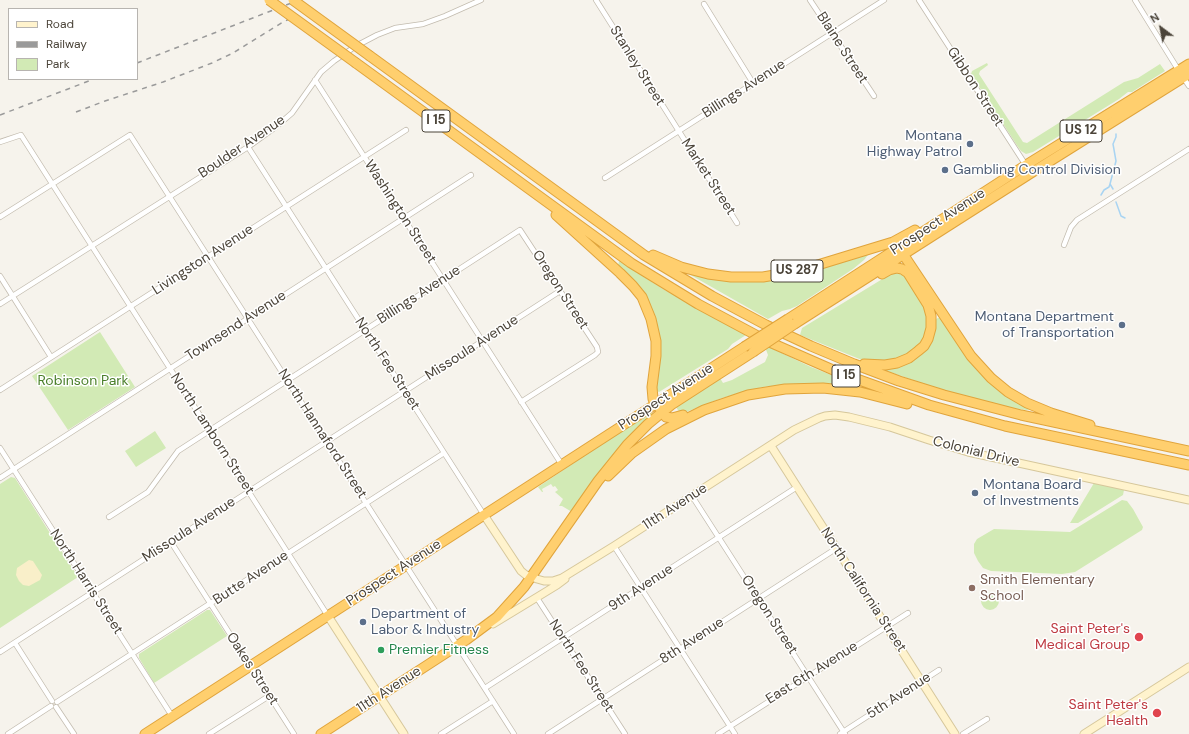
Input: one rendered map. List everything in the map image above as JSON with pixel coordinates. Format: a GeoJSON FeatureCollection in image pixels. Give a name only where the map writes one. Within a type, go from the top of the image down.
{"type":"FeatureCollection","features":[{"type":"Feature","properties":{"kind":"highway","name":"I 15"},"geometry":{"type":"LineString","coordinates":[[269,0],[631,263],[726,320],[767,341],[825,368],[929,405],[1021,429],[1189,466]]}},
{"type":"Feature","properties":{"kind":"highway","name":"I 15"},"geometry":{"type":"LineString","coordinates":[[293,0],[644,255],[712,296],[760,322],[810,346],[899,381],[959,400],[1028,417],[1189,452]]}},
{"type":"Feature","properties":{"kind":"highway","name":"Prospect Avenue"},"geometry":{"type":"LineString","coordinates":[[475,634],[504,610],[531,577],[620,452],[662,412],[796,323],[904,254],[1028,169],[1184,74],[1189,64]]}},
{"type":"Feature","properties":{"kind":"highway","name":"Prospect Avenue"},"geometry":{"type":"LineString","coordinates":[[145,734],[974,198],[1028,169]]}},
{"type":"Feature","properties":{"kind":"highway"},"geometry":{"type":"LineString","coordinates":[[541,198],[550,210],[627,279],[644,301],[651,319],[656,341],[656,360],[652,387],[653,397],[666,417],[674,418],[718,401],[785,389],[823,388],[864,393],[911,405],[929,405]]}},
{"type":"Feature","properties":{"kind":"highway","name":"US 287"},"geometry":{"type":"LineString","coordinates":[[614,234],[618,234],[661,259],[694,271],[731,277],[771,276],[809,268],[887,244],[907,235],[974,198]]}},
{"type":"Feature","properties":{"kind":"highway"},"geometry":{"type":"LineString","coordinates":[[888,254],[894,252],[904,254],[971,356],[999,386],[1017,398],[1042,410],[1137,440]]}},
{"type":"Feature","properties":{"kind":"highway"},"geometry":{"type":"LineString","coordinates":[[810,346],[865,364],[876,366],[889,365],[905,360],[918,351],[928,339],[931,328],[931,312],[925,299],[909,275],[900,268],[889,270],[845,298],[815,311]]}},
{"type":"Feature","properties":{"kind":"highway"},"geometry":{"type":"LineString","coordinates":[[579,508],[619,464],[649,439],[675,423],[694,414],[748,395]]}},
{"type":"Feature","properties":{"kind":"highway","name":"11th Avenue"},"geometry":{"type":"LineString","coordinates":[[321,734],[475,634]]}},
{"type":"Feature","properties":{"kind":"main road","name":"Colonial Drive"},"geometry":{"type":"LineString","coordinates":[[771,446],[794,430],[819,418],[830,416],[849,417],[890,427],[968,452],[1189,500]]}},
{"type":"Feature","properties":{"kind":"main road","name":"North California Street"},"geometry":{"type":"LineString","coordinates":[[771,446],[956,734]]}},
{"type":"Feature","properties":{"kind":"main road","name":"11th Avenue"},"geometry":{"type":"LineString","coordinates":[[531,577],[544,581],[553,581],[562,578],[771,446]]}},
{"type":"Feature","properties":{"kind":"main road","name":"North Fee Street"},"geometry":{"type":"LineString","coordinates":[[484,515],[521,571],[531,577]]}},
{"type":"Feature","properties":{"kind":"main road","name":"11th Avenue"},"geometry":{"type":"LineString","coordinates":[[475,634],[537,598],[557,585],[578,568]]}},
{"type":"Feature","properties":{"kind":"main road","name":"North Lamborn Street"},"geometry":{"type":"LineString","coordinates":[[328,616],[404,734]]}},
{"type":"Feature","properties":{"kind":"main road"},"geometry":{"type":"LineString","coordinates":[[1084,734],[1189,667]]}},
{"type":"Feature","properties":{"kind":"street","name":"Boulder Avenue"},"geometry":{"type":"LineString","coordinates":[[0,304],[248,146],[285,120],[292,113],[321,72],[356,46],[395,28],[423,24],[481,0]]}},
{"type":"Feature","properties":{"kind":"street","name":"Stanley Street"},"geometry":{"type":"LineString","coordinates":[[596,0],[678,131]]}},
{"type":"Feature","properties":{"kind":"street","name":"Blaine Street"},"geometry":{"type":"LineString","coordinates":[[810,0],[874,96]]}},
{"type":"Feature","properties":{"kind":"street","name":"Billings Avenue"},"geometry":{"type":"LineString","coordinates":[[605,178],[884,0]]}},
{"type":"Feature","properties":{"kind":"street","name":"Gibbon Street"},"geometry":{"type":"LineString","coordinates":[[919,0],[1028,169]]}},
{"type":"Feature","properties":{"kind":"street"},"geometry":{"type":"LineString","coordinates":[[1135,0],[1184,74],[1189,86]]}},
{"type":"Feature","properties":{"kind":"street"},"geometry":{"type":"LineString","coordinates":[[704,4],[753,83]]}},
{"type":"Feature","properties":{"kind":"street","name":"Washington Street"},"geometry":{"type":"LineString","coordinates":[[315,80],[562,465]]}},
{"type":"Feature","properties":{"kind":"street","name":"Livingston Avenue"},"geometry":{"type":"LineString","coordinates":[[0,390],[406,130]]}},
{"type":"Feature","properties":{"kind":"street","name":"Market Street"},"geometry":{"type":"LineString","coordinates":[[678,131],[737,223]]}},
{"type":"Feature","properties":{"kind":"street","name":"North Lamborn Street"},"geometry":{"type":"LineString","coordinates":[[0,142],[21,135],[328,616]]}},
{"type":"Feature","properties":{"kind":"street","name":"North Hannaford Street"},"geometry":{"type":"LineString","coordinates":[[52,184],[130,135],[514,734]]}},
{"type":"Feature","properties":{"kind":"street","name":"North Fee Street"},"geometry":{"type":"LineString","coordinates":[[248,146],[484,515]]}},
{"type":"Feature","properties":{"kind":"street"},"geometry":{"type":"LineString","coordinates":[[1064,245],[1071,227],[1077,220],[1189,149]]}},
{"type":"Feature","properties":{"kind":"street","name":"Townsend Avenue"},"geometry":{"type":"LineString","coordinates":[[0,478],[471,176]]}},
{"type":"Feature","properties":{"kind":"street"},"geometry":{"type":"LineString","coordinates":[[0,218],[52,184]]}},
{"type":"Feature","properties":{"kind":"street","name":"Billings Avenue"},"geometry":{"type":"LineString","coordinates":[[109,517],[148,492],[178,450],[520,230]]}},
{"type":"Feature","properties":{"kind":"street","name":"Oregon Street"},"geometry":{"type":"LineString","coordinates":[[520,230],[597,347],[598,352],[521,402]]}},
{"type":"Feature","properties":{"kind":"street"},"geometry":{"type":"LineString","coordinates":[[0,276],[51,357]]}},
{"type":"Feature","properties":{"kind":"street","name":"Missoula Avenue"},"geometry":{"type":"LineString","coordinates":[[0,652],[560,291]]}},
{"type":"Feature","properties":{"kind":"street","name":"North Harris Street"},"geometry":{"type":"LineString","coordinates":[[0,448],[172,716]]}},
{"type":"Feature","properties":{"kind":"street","name":"Butte Avenue"},"geometry":{"type":"LineString","coordinates":[[8,734],[444,453]]}},
{"type":"Feature","properties":{"kind":"street","name":"9th Avenue"},"geometry":{"type":"LineString","coordinates":[[485,688],[797,487]]}},
{"type":"Feature","properties":{"kind":"street","name":"Oregon Street"},"geometry":{"type":"LineString","coordinates":[[692,496],[843,733]]}},
{"type":"Feature","properties":{"kind":"street","name":"Oakes Street"},"geometry":{"type":"LineString","coordinates":[[171,542],[294,734]]}},
{"type":"Feature","properties":{"kind":"street"},"geometry":{"type":"LineString","coordinates":[[614,546],[735,734]]}},
{"type":"Feature","properties":{"kind":"street","name":"8th Avenue"},"geometry":{"type":"LineString","coordinates":[[548,734],[603,700],[836,548]]}},
{"type":"Feature","properties":{"kind":"street","name":"North Fee Street"},"geometry":{"type":"LineString","coordinates":[[537,598],[625,734]]}},
{"type":"Feature","properties":{"kind":"street","name":"East 6th Avenue"},"geometry":{"type":"LineString","coordinates":[[718,734],[908,613]]}},
{"type":"Feature","properties":{"kind":"street"},"geometry":{"type":"LineString","coordinates":[[15,643],[74,734]]}},
{"type":"Feature","properties":{"kind":"street","name":"5th Avenue"},"geometry":{"type":"LineString","coordinates":[[843,733],[939,670]]}},
{"type":"Feature","properties":{"kind":"street"},"geometry":{"type":"LineString","coordinates":[[209,734],[269,696]]}},
{"type":"Feature","properties":{"kind":"street"},"geometry":{"type":"LineString","coordinates":[[441,734],[493,701]]}},
{"type":"Feature","properties":{"kind":"street"},"geometry":{"type":"LineString","coordinates":[[963,734],[987,719]]}},
{"type":"Feature","properties":{"kind":"green space"},"geometry":{"type":"Polygon","coordinates":[[[987,63],[988,65],[980,71],[979,74],[1023,142],[1027,143],[1124,82],[1138,78],[1160,64],[1165,71],[1132,92],[1128,92],[1033,152],[1026,154],[1021,151],[1016,144],[971,74],[972,71],[987,63]]]}},
{"type":"Feature","properties":{"kind":"green space"},"geometry":{"type":"Polygon","coordinates":[[[868,252],[868,255],[864,260],[853,269],[797,306],[782,311],[768,319],[680,269],[741,280],[868,252]]]}},
{"type":"Feature","properties":{"kind":"green space"},"geometry":{"type":"Polygon","coordinates":[[[619,261],[663,289],[746,335],[732,344],[728,349],[659,392],[657,391],[655,322],[618,266],[619,261]]]}},
{"type":"Feature","properties":{"kind":"green space"},"geometry":{"type":"Polygon","coordinates":[[[896,273],[906,277],[921,299],[929,316],[926,338],[913,353],[886,363],[867,362],[800,335],[802,328],[889,275],[896,273]]]}},
{"type":"Feature","properties":{"kind":"green space"},"geometry":{"type":"Polygon","coordinates":[[[940,317],[959,344],[1031,409],[1027,410],[994,406],[950,393],[884,370],[885,368],[915,357],[934,320],[940,317]]]}},
{"type":"Feature","properties":{"kind":"green space","name":"Robinson Park"},"geometry":{"type":"Polygon","coordinates":[[[100,332],[135,387],[68,430],[32,376],[100,332]]]}},
{"type":"Feature","properties":{"kind":"green space"},"geometry":{"type":"Polygon","coordinates":[[[767,346],[811,367],[852,383],[849,387],[813,383],[763,387],[722,398],[681,414],[675,406],[720,378],[723,383],[732,380],[765,362],[768,355],[765,347],[767,346]]]}},
{"type":"Feature","properties":{"kind":"green space"},"geometry":{"type":"Polygon","coordinates":[[[651,411],[654,415],[572,512],[562,506],[559,506],[563,499],[555,492],[558,490],[555,486],[553,487],[551,484],[542,489],[543,492],[538,487],[651,411]]]}},
{"type":"Feature","properties":{"kind":"green space"},"geometry":{"type":"Polygon","coordinates":[[[155,431],[166,448],[136,467],[125,451],[155,431]]]}},
{"type":"Feature","properties":{"kind":"green space"},"geometry":{"type":"Polygon","coordinates":[[[11,477],[15,478],[78,577],[0,628],[0,484],[11,477]]]}},
{"type":"Feature","properties":{"kind":"green space"},"geometry":{"type":"Polygon","coordinates":[[[1094,483],[1124,490],[1123,495],[1078,523],[1070,523],[1094,483]]]}},
{"type":"Feature","properties":{"kind":"green space"},"geometry":{"type":"Polygon","coordinates":[[[1122,500],[1127,501],[1133,509],[1143,527],[1142,530],[1075,572],[1062,574],[991,571],[983,568],[974,553],[974,544],[977,539],[994,529],[1070,532],[1122,500]]]}},
{"type":"Feature","properties":{"kind":"green space"},"geometry":{"type":"Polygon","coordinates":[[[986,592],[994,592],[999,597],[997,608],[994,610],[986,610],[981,605],[981,597],[986,592]]]}},
{"type":"Feature","properties":{"kind":"green space"},"geometry":{"type":"Polygon","coordinates":[[[207,610],[210,610],[227,636],[154,683],[139,658],[139,654],[207,610]]]}},
{"type":"Feature","properties":{"kind":"sand"},"geometry":{"type":"Polygon","coordinates":[[[29,560],[33,561],[42,575],[40,580],[29,586],[23,585],[16,575],[17,568],[29,560]]]}},
{"type":"Feature","properties":{"kind":"waterway"},"geometry":{"type":"LineString","coordinates":[[1101,195],[1104,190],[1109,187],[1116,161],[1113,144],[1116,134]]}},
{"type":"Feature","properties":{"kind":"waterway"},"geometry":{"type":"LineString","coordinates":[[1110,184],[1113,189]]}},
{"type":"Feature","properties":{"kind":"waterway"},"geometry":{"type":"LineString","coordinates":[[1116,202],[1121,216],[1125,218]]}},
{"type":"Feature","properties":{"kind":"railway"},"geometry":{"type":"LineString","coordinates":[[138,63],[299,0]]}},
{"type":"Feature","properties":{"kind":"railway"},"geometry":{"type":"LineString","coordinates":[[76,112],[163,82],[212,63],[233,53],[283,22],[298,15]]}},
{"type":"Feature","properties":{"kind":"railway"},"geometry":{"type":"LineString","coordinates":[[0,115],[91,80]]}},
{"type":"Feature","properties":{"kind":"place","name":"Montana Highway Patrol"},"geometry":{"type":"Point","coordinates":[970,144]}},
{"type":"Feature","properties":{"kind":"place","name":"Gambling Control Division"},"geometry":{"type":"Point","coordinates":[945,170]}},
{"type":"Feature","properties":{"kind":"place","name":"Montana Department of Transportation"},"geometry":{"type":"Point","coordinates":[1122,325]}},
{"type":"Feature","properties":{"kind":"place","name":"Montana Board of Investments"},"geometry":{"type":"Point","coordinates":[975,493]}},
{"type":"Feature","properties":{"kind":"place","name":"Smith Elementary School"},"geometry":{"type":"Point","coordinates":[972,588]}},
{"type":"Feature","properties":{"kind":"place","name":"Department of Labor & Industry"},"geometry":{"type":"Point","coordinates":[363,622]}},
{"type":"Feature","properties":{"kind":"place","name":"Saint Peter's Medical Group"},"geometry":{"type":"Point","coordinates":[1139,637]}},
{"type":"Feature","properties":{"kind":"place","name":"Premier Fitness"},"geometry":{"type":"Point","coordinates":[381,650]}},
{"type":"Feature","properties":{"kind":"place","name":"Saint Peter's Health"},"geometry":{"type":"Point","coordinates":[1157,713]}}]}
